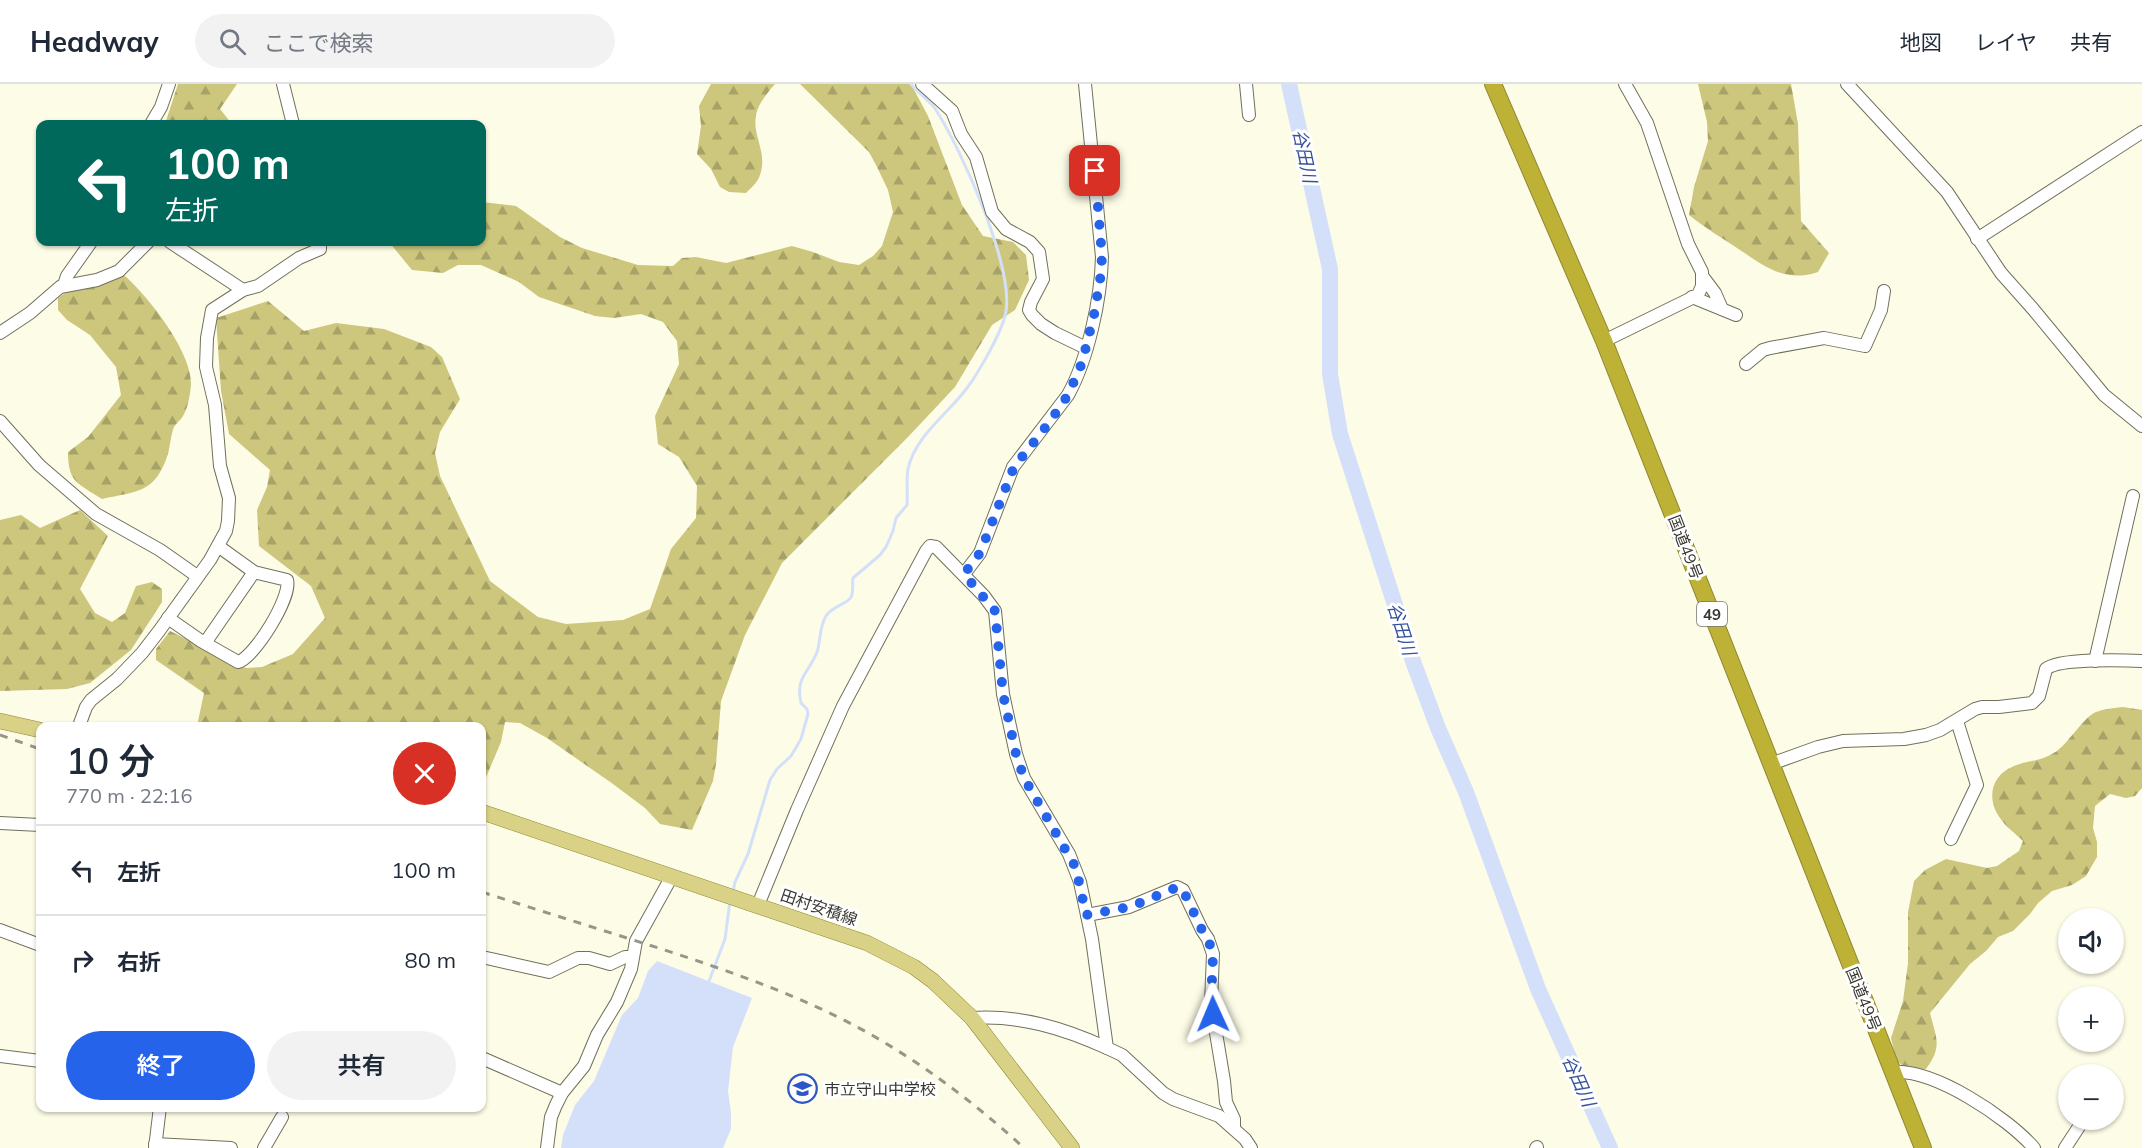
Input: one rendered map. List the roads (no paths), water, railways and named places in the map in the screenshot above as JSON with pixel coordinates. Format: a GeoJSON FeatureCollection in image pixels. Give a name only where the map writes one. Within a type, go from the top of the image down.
{"type":"FeatureCollection","features":[{"type":"Feature","properties":{"kind":"highway","name":"国道49号"},"geometry":{"type":"LineString","coordinates":[[1493,84],[1604,341],[1923,1148]]}},
{"type":"Feature","properties":{"kind":"main road"},"geometry":{"type":"LineString","coordinates":[[0,721],[36,729]]}},
{"type":"Feature","properties":{"kind":"main road","name":"田村安積線"},"geometry":{"type":"LineString","coordinates":[[486,813],[867,943],[914,967],[933,981],[972,1017],[1072,1148]]}},
{"type":"Feature","properties":{"kind":"street"},"geometry":{"type":"LineString","coordinates":[[153,120],[161,107],[169,84]]}},
{"type":"Feature","properties":{"kind":"street"},"geometry":{"type":"LineString","coordinates":[[283,84],[292,120]]}},
{"type":"Feature","properties":{"kind":"street"},"geometry":{"type":"LineString","coordinates":[[922,84],[952,111],[961,134],[976,157],[992,212],[1006,229],[1030,242],[1039,252],[1043,279],[1030,302],[1029,310],[1032,315],[1041,324],[1086,348]]}},
{"type":"Feature","properties":{"kind":"street"},"geometry":{"type":"LineString","coordinates":[[964,574],[980,553],[1014,467],[1049,423],[1075,384],[1086,348],[1099,290],[1102,257],[1085,84]]}},
{"type":"Feature","properties":{"kind":"street"},"geometry":{"type":"LineString","coordinates":[[1246,84],[1249,115]]}},
{"type":"Feature","properties":{"kind":"street"},"geometry":{"type":"LineString","coordinates":[[1625,84],[1647,123],[1688,244],[1703,277],[1715,293],[1722,309]]}},
{"type":"Feature","properties":{"kind":"street"},"geometry":{"type":"LineString","coordinates":[[1847,84],[1947,192],[2001,273],[2104,395],[2142,426]]}},
{"type":"Feature","properties":{"kind":"street"},"geometry":{"type":"LineString","coordinates":[[1977,239],[2142,132]]}},
{"type":"Feature","properties":{"kind":"street"},"geometry":{"type":"LineString","coordinates":[[64,285],[67,276],[88,246]]}},
{"type":"Feature","properties":{"kind":"street"},"geometry":{"type":"LineString","coordinates":[[0,333],[30,313],[64,285],[96,280],[118,271],[144,246]]}},
{"type":"Feature","properties":{"kind":"street"},"geometry":{"type":"LineString","coordinates":[[176,246],[243,290]]}},
{"type":"Feature","properties":{"kind":"street"},"geometry":{"type":"LineString","coordinates":[[80,722],[91,700],[117,679],[142,653],[168,618],[218,546],[228,521],[230,504],[220,466],[215,405],[206,367],[207,338],[212,310],[243,290],[258,286],[299,258],[320,249],[320,246]]}},
{"type":"Feature","properties":{"kind":"street"},"geometry":{"type":"LineString","coordinates":[[1604,341],[1692,297],[1701,291],[1703,277]]}},
{"type":"Feature","properties":{"kind":"street"},"geometry":{"type":"LineString","coordinates":[[1746,364],[1763,350],[1817,339],[1830,339],[1865,346],[1881,310],[1884,291]]}},
{"type":"Feature","properties":{"kind":"street"},"geometry":{"type":"LineString","coordinates":[[1692,297],[1736,315]]}},
{"type":"Feature","properties":{"kind":"street"},"geometry":{"type":"LineString","coordinates":[[0,421],[39,465],[96,514],[160,550],[197,576]]}},
{"type":"Feature","properties":{"kind":"street"},"geometry":{"type":"LineString","coordinates":[[2095,661],[2133,496]]}},
{"type":"Feature","properties":{"kind":"street"},"geometry":{"type":"LineString","coordinates":[[168,618],[238,662],[243,660],[277,615],[289,588],[288,582],[254,572],[218,546]]}},
{"type":"Feature","properties":{"kind":"street"},"geometry":{"type":"LineString","coordinates":[[758,906],[843,706],[926,551],[930,546],[936,547],[964,574],[995,611],[1003,694],[1016,754],[1024,778],[1076,868],[1086,915],[1107,1048]]}},
{"type":"Feature","properties":{"kind":"street"},"geometry":{"type":"LineString","coordinates":[[205,643],[254,572]]}},
{"type":"Feature","properties":{"kind":"street"},"geometry":{"type":"LineString","coordinates":[[1771,764],[1818,747],[1843,741],[1904,739],[1926,735],[1982,707],[2035,702],[2039,696],[2046,669],[2052,664],[2142,661]]}},
{"type":"Feature","properties":{"kind":"street"},"geometry":{"type":"LineString","coordinates":[[1951,839],[1977,788],[1957,721]]}},
{"type":"Feature","properties":{"kind":"street"},"geometry":{"type":"LineString","coordinates":[[0,823],[36,825]]}},
{"type":"Feature","properties":{"kind":"street"},"geometry":{"type":"LineString","coordinates":[[547,1148],[551,1117],[562,1093],[587,1061],[597,1035],[617,1002],[631,969],[636,941],[672,876]]}},
{"type":"Feature","properties":{"kind":"street"},"geometry":{"type":"LineString","coordinates":[[1086,915],[1130,907],[1178,887],[1183,890],[1208,939],[1213,954],[1211,1003],[1218,1035],[1226,1102],[1234,1119],[1234,1129]]}},
{"type":"Feature","properties":{"kind":"street"},"geometry":{"type":"LineString","coordinates":[[0,930],[36,944]]}},
{"type":"Feature","properties":{"kind":"street"},"geometry":{"type":"LineString","coordinates":[[486,958],[549,972],[578,958],[586,957],[610,964],[624,957],[632,957]]}},
{"type":"Feature","properties":{"kind":"street"},"geometry":{"type":"LineString","coordinates":[[972,1017],[1031,1021],[1088,1039],[1127,1060],[1163,1093],[1190,1107],[1219,1116],[1251,1148]]}},
{"type":"Feature","properties":{"kind":"street"},"geometry":{"type":"LineString","coordinates":[[0,1056],[36,1060]]}},
{"type":"Feature","properties":{"kind":"street"},"geometry":{"type":"LineString","coordinates":[[486,1060],[562,1093]]}},
{"type":"Feature","properties":{"kind":"street"},"geometry":{"type":"LineString","coordinates":[[1893,1071],[1941,1083],[1970,1098],[2014,1129],[2034,1148]]}},
{"type":"Feature","properties":{"kind":"street"},"geometry":{"type":"LineString","coordinates":[[159,1112],[155,1146],[231,1148]]}},
{"type":"Feature","properties":{"kind":"street"},"geometry":{"type":"LineString","coordinates":[[264,1148],[282,1117]]}},
{"type":"Feature","properties":{"kind":"street"},"geometry":{"type":"LineString","coordinates":[[2065,1148],[2077,1130]]}},
{"type":"Feature","properties":{"kind":"water"},"geometry":{"type":"Polygon","coordinates":[[[657,961],[752,998],[733,1047],[728,1091],[731,1129],[723,1148],[561,1148],[563,1135],[575,1105],[594,1081],[622,1015],[638,998],[648,971],[657,961]]]}},
{"type":"Feature","properties":{"kind":"waterway"},"geometry":{"type":"LineString","coordinates":[[733,892],[735,882],[748,854],[770,780],[777,769],[791,756],[801,739],[808,714],[807,709],[801,703],[801,681],[817,652],[824,620],[832,610],[851,597],[853,578],[886,547],[896,518],[907,505],[907,473],[912,457],[925,436],[972,381],[994,343],[1005,316],[1007,296],[1003,271],[995,242],[972,181],[947,128],[933,106],[911,84]]}},
{"type":"Feature","properties":{"kind":"waterway","name":"谷田川"},"geometry":{"type":"LineString","coordinates":[[1289,84],[1330,269],[1330,374],[1340,434],[1414,664],[1438,728],[1466,792],[1538,989],[1610,1148]]}},
{"type":"Feature","properties":{"kind":"waterway"},"geometry":{"type":"LineString","coordinates":[[708,984],[725,939],[730,901]]}},
{"type":"Feature","properties":{"kind":"railway"},"geometry":{"type":"LineString","coordinates":[[0,735],[36,748]]}},
{"type":"Feature","properties":{"kind":"railway"},"geometry":{"type":"LineString","coordinates":[[486,893],[702,962],[824,1010],[891,1046],[931,1073],[969,1101],[1024,1148]]}},
{"type":"Feature","properties":{"kind":"place","name":"市立守山中学校"},"geometry":{"type":"Point","coordinates":[803,1089]}}]}
